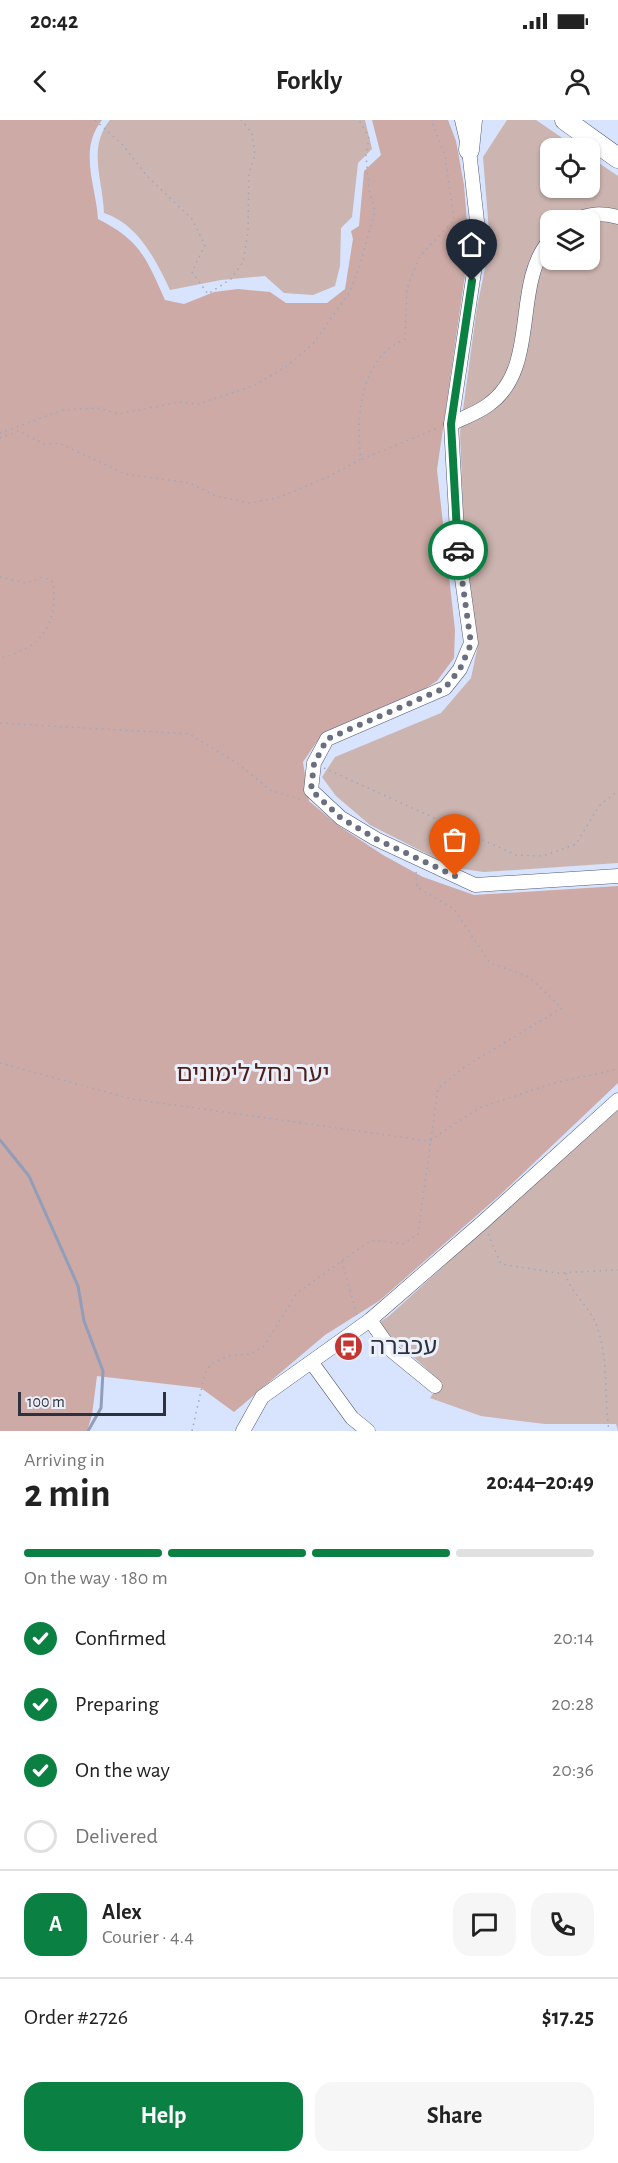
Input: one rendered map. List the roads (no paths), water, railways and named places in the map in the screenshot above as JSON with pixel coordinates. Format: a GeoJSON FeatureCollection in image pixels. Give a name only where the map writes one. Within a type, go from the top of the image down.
{"type":"FeatureCollection","features":[{"type":"Feature","properties":{"kind":"highway"},"geometry":{"type":"LineString","coordinates":[[469,150],[472,120]]}},
{"type":"Feature","properties":{"kind":"highway"},"geometry":{"type":"LineString","coordinates":[[565,120],[618,158]]}},
{"type":"Feature","properties":{"kind":"street"},"geometry":{"type":"LineString","coordinates":[[462,120],[469,150],[478,239],[451,424],[458,550],[471,644],[460,669],[445,688],[327,739],[314,764],[311,790],[341,818],[376,839],[475,885],[618,876]]}},
{"type":"Feature","properties":{"kind":"street"},"geometry":{"type":"LineString","coordinates":[[600,213],[618,217]]}},
{"type":"Feature","properties":{"kind":"street"},"geometry":{"type":"LineString","coordinates":[[451,424],[489,404],[514,374],[532,279],[540,256]]}},
{"type":"Feature","properties":{"kind":"street"},"geometry":{"type":"LineString","coordinates":[[243,1431],[262,1397],[365,1324],[483,1222],[618,1100]]}},
{"type":"Feature","properties":{"kind":"street"},"geometry":{"type":"LineString","coordinates":[[365,1324],[435,1386]]}},
{"type":"Feature","properties":{"kind":"street"},"geometry":{"type":"LineString","coordinates":[[312,1363],[352,1418],[368,1431]]}},
{"type":"Feature","properties":{"kind":"waterway"},"geometry":{"type":"LineString","coordinates":[[0,1140],[29,1176],[78,1286],[84,1321],[103,1371],[101,1408],[88,1431]]}},
{"type":"Feature","properties":{"kind":"place","name":"עכברה"},"geometry":{"type":"Point","coordinates":[349,1346]}},
{"type":"Feature","properties":{"kind":"park label","name":"יער נחל לימונים"},"geometry":{"type":"Point","coordinates":[253,1073]}}]}
